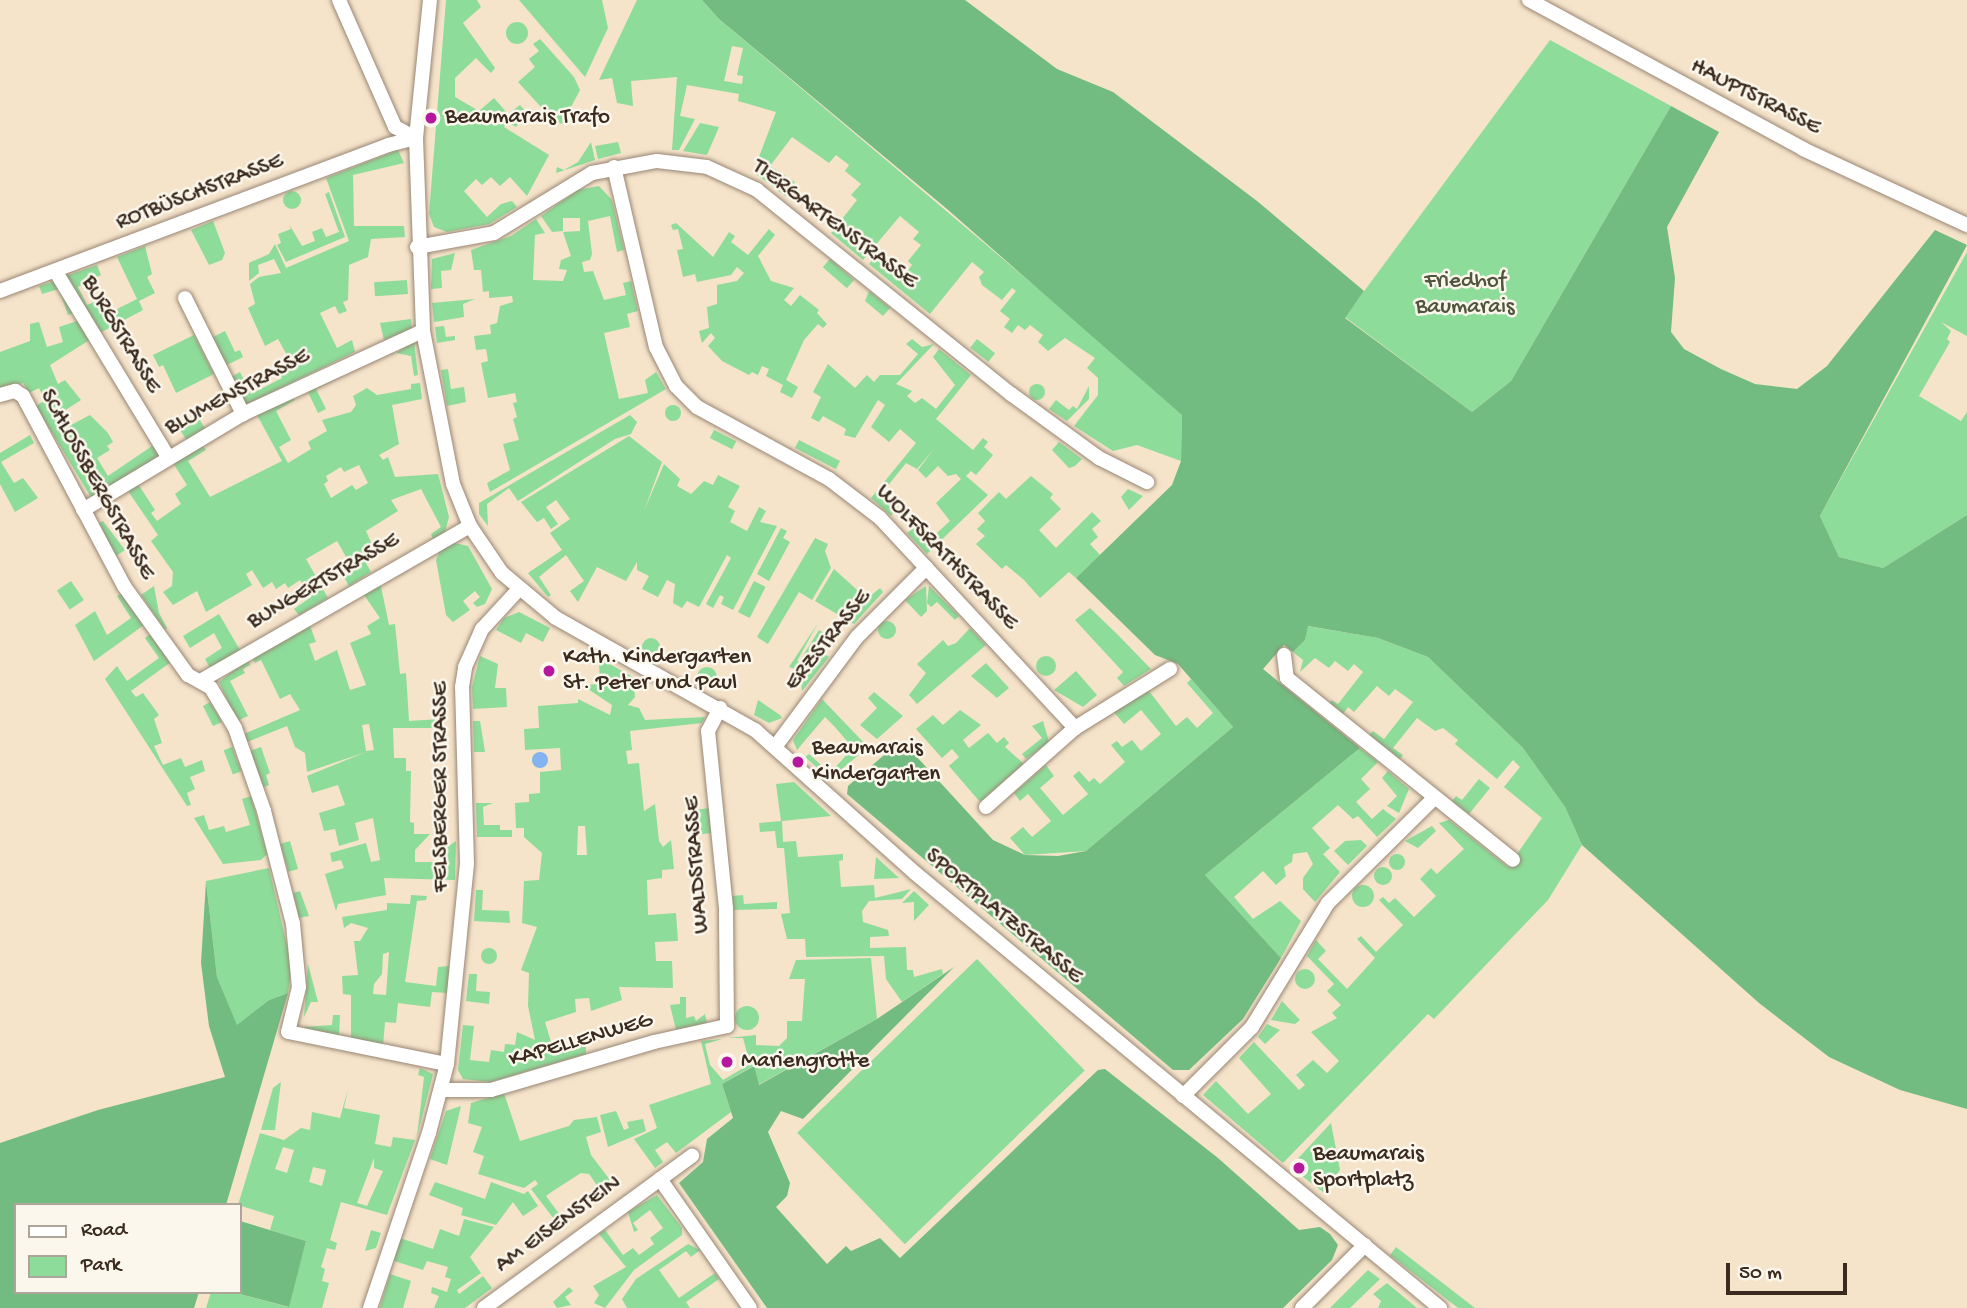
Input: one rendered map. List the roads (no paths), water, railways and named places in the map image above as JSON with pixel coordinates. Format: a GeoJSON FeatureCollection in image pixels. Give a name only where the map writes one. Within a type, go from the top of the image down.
{"type":"FeatureCollection","features":[{"type":"Feature","properties":{"kind":"street"},"geometry":{"type":"LineString","coordinates":[[339,0],[396,127],[416,138]]}},
{"type":"Feature","properties":{"kind":"street"},"geometry":{"type":"LineString","coordinates":[[430,0],[416,138],[416,247],[423,331],[453,484],[470,526],[518,590]]}},
{"type":"Feature","properties":{"kind":"street","name":"HAUPTSTRASSE"},"geometry":{"type":"LineString","coordinates":[[1529,0],[1732,113],[1967,225]]}},
{"type":"Feature","properties":{"kind":"street","name":"ROTBÜSCHSTRASSE"},"geometry":{"type":"LineString","coordinates":[[0,291],[388,145],[416,138]]}},
{"type":"Feature","properties":{"kind":"street","name":"TIERGARTENSTRASSE"},"geometry":{"type":"LineString","coordinates":[[416,247],[494,233],[574,181],[614,167],[678,162],[741,180],[1030,408],[1099,458],[1147,482]]}},
{"type":"Feature","properties":{"kind":"street","name":"WOLFSRATHSTRASSE"},"geometry":{"type":"LineString","coordinates":[[614,167],[656,347],[676,386],[697,407],[856,498],[926,568],[1075,728]]}},
{"type":"Feature","properties":{"kind":"street","name":"BURGSTRASSE"},"geometry":{"type":"LineString","coordinates":[[56,272],[168,457]]}},
{"type":"Feature","properties":{"kind":"street"},"geometry":{"type":"LineString","coordinates":[[185,298],[243,414]]}},
{"type":"Feature","properties":{"kind":"street","name":"BLUMENSTRASSE"},"geometry":{"type":"LineString","coordinates":[[83,510],[243,414],[423,331]]}},
{"type":"Feature","properties":{"kind":"street","name":"SCHLOSSBERGSTRASSE"},"geometry":{"type":"LineString","coordinates":[[0,395],[15,391],[23,396],[124,586],[188,676],[202,680],[234,728],[264,811],[290,911],[299,988],[288,1032],[447,1064]]}},
{"type":"Feature","properties":{"kind":"street","name":"BUNGERTSTRASSE"},"geometry":{"type":"LineString","coordinates":[[202,680],[470,526]]}},
{"type":"Feature","properties":{"kind":"street","name":"ERZSTRASSE"},"geometry":{"type":"LineString","coordinates":[[775,747],[857,637],[926,568]]}},
{"type":"Feature","properties":{"kind":"street","name":"SPORTPLATZSTRASSE"},"geometry":{"type":"LineString","coordinates":[[518,590],[556,618],[720,708],[775,747],[915,873],[1440,1308]]}},
{"type":"Feature","properties":{"kind":"street","name":"FELSBERGER STRASSE"},"geometry":{"type":"LineString","coordinates":[[370,1308],[441,1090],[447,1064],[467,864],[462,687],[482,629],[518,590]]}},
{"type":"Feature","properties":{"kind":"street"},"geometry":{"type":"LineString","coordinates":[[1284,655],[1287,678],[1513,860]]}},
{"type":"Feature","properties":{"kind":"street"},"geometry":{"type":"LineString","coordinates":[[986,807],[1075,728],[1170,669]]}},
{"type":"Feature","properties":{"kind":"street","name":"WALDSTRASSE"},"geometry":{"type":"LineString","coordinates":[[720,708],[708,731],[726,908],[728,1021]]}},
{"type":"Feature","properties":{"kind":"street"},"geometry":{"type":"LineString","coordinates":[[1183,1096],[1252,1027],[1328,903],[1434,797]]}},
{"type":"Feature","properties":{"kind":"street","name":"KAPELLENWEG"},"geometry":{"type":"LineString","coordinates":[[441,1090],[491,1090],[654,1042],[723,1030],[728,1021]]}},
{"type":"Feature","properties":{"kind":"street","name":"AM EISENSTEIN"},"geometry":{"type":"LineString","coordinates":[[484,1308],[692,1156]]}},
{"type":"Feature","properties":{"kind":"street"},"geometry":{"type":"LineString","coordinates":[[660,1179],[750,1308]]}},
{"type":"Feature","properties":{"kind":"street"},"geometry":{"type":"LineString","coordinates":[[1302,1308],[1366,1245]]}},
{"type":"Feature","properties":{"kind":"water"},"geometry":{"type":"Polygon","coordinates":[[[537,752],[543,752],[548,760],[546,766],[537,768],[532,763],[532,757],[537,752]]]}},
{"type":"Feature","properties":{"kind":"place","name":"Beaumarais Trafo"},"geometry":{"type":"Point","coordinates":[431,118]}},
{"type":"Feature","properties":{"kind":"place","name":"Kath. Kindergarten St. Peter und Paul"},"geometry":{"type":"Point","coordinates":[549,671]}},
{"type":"Feature","properties":{"kind":"place","name":"Beaumarais Kindergarten"},"geometry":{"type":"Point","coordinates":[798,762]}},
{"type":"Feature","properties":{"kind":"place","name":"Mariengrotte"},"geometry":{"type":"Point","coordinates":[727,1062]}},
{"type":"Feature","properties":{"kind":"place","name":"Beaumarais Sportplatz"},"geometry":{"type":"Point","coordinates":[1299,1168]}},
{"type":"Feature","properties":{"kind":"park label","name":"Friedhof Baumarais"},"geometry":{"type":"Point","coordinates":[1465,295]}}]}
